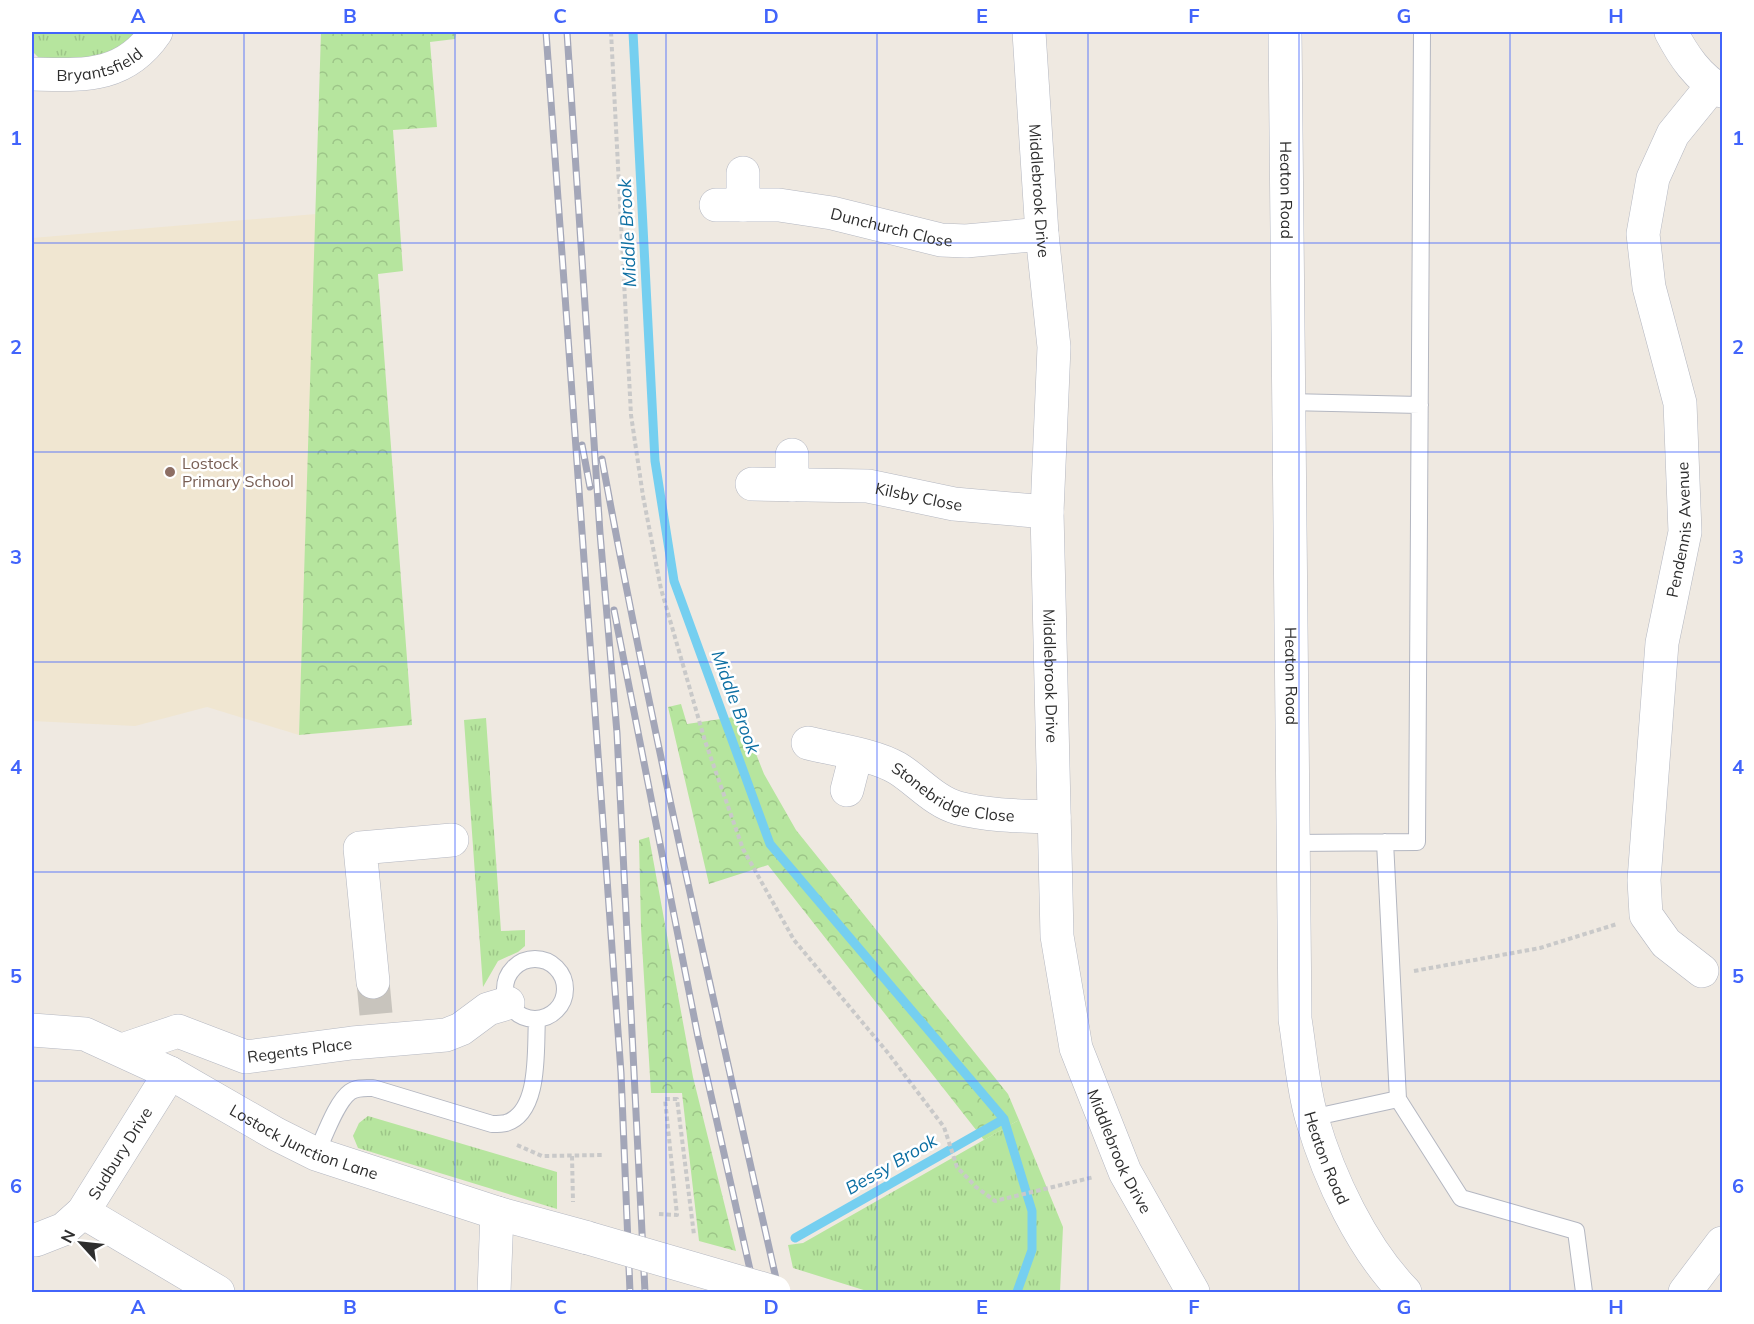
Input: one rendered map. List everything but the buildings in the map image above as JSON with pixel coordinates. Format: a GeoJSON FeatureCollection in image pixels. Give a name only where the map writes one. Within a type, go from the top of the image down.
{"type":"FeatureCollection","features":[{"type":"Feature","properties":{"kind":"street","name":"Bryantsfield"},"geometry":{"type":"LineString","coordinates":[[32,74],[85,75],[117,67],[141,52],[156,32]]}},
{"type":"Feature","properties":{"kind":"street","name":"Middlebrook Drive"},"geometry":{"type":"LineString","coordinates":[[1029,32],[1042,234],[1054,347],[1047,512],[1057,936],[1076,1048],[1125,1172],[1193,1293]]}},
{"type":"Feature","properties":{"kind":"street","name":"Heaton Road"},"geometry":{"type":"LineString","coordinates":[[1285,32],[1295,1019],[1311,1118],[1336,1185],[1370,1248],[1405,1293]]}},
{"type":"Feature","properties":{"kind":"street"},"geometry":{"type":"LineString","coordinates":[[1671,32],[1683,57],[1717,88]]}},
{"type":"Feature","properties":{"kind":"street","name":"Pendennis Avenue"},"geometry":{"type":"LineString","coordinates":[[1646,915],[1644,880],[1662,643],[1685,532],[1680,403],[1649,288],[1643,234],[1653,178],[1673,134],[1717,88]]}},
{"type":"Feature","properties":{"kind":"street","name":"Dunchurch Close"},"geometry":{"type":"LineString","coordinates":[[742,173],[729,205],[779,205],[832,213],[941,240],[966,241],[1042,234]]}},
{"type":"Feature","properties":{"kind":"street","name":"Kilsby Close"},"geometry":{"type":"LineString","coordinates":[[752,484],[792,470],[954,504],[1047,512]]}},
{"type":"Feature","properties":{"kind":"street","name":"Stonebridge Close"},"geometry":{"type":"LineString","coordinates":[[808,743],[884,762],[898,768],[940,800],[957,808],[1002,815],[1054,817]]}},
{"type":"Feature","properties":{"kind":"street"},"geometry":{"type":"LineString","coordinates":[[847,790],[856,755]]}},
{"type":"Feature","properties":{"kind":"street"},"geometry":{"type":"LineString","coordinates":[[373,982],[349,849],[452,840]]}},
{"type":"Feature","properties":{"kind":"street"},"geometry":{"type":"LineString","coordinates":[[1646,915],[1666,943],[1702,971]]}},
{"type":"Feature","properties":{"kind":"street","name":"Regents Place"},"geometry":{"type":"LineString","coordinates":[[122,1050],[178,1031],[246,1057],[377,1028],[446,1035],[461,1029],[488,1009],[508,1003]]}},
{"type":"Feature","properties":{"kind":"street","name":"Lostock Junction Lane"},"geometry":{"type":"LineString","coordinates":[[32,1030],[85,1034],[122,1050],[170,1073],[276,1134],[316,1154],[497,1213],[774,1293]]}},
{"type":"Feature","properties":{"kind":"street","name":"Sudbury Drive"},"geometry":{"type":"LineString","coordinates":[[32,1240],[64,1228],[83,1212],[170,1073]]}},
{"type":"Feature","properties":{"kind":"street"},"geometry":{"type":"LineString","coordinates":[[83,1212],[218,1293]]}},
{"type":"Feature","properties":{"kind":"street"},"geometry":{"type":"LineString","coordinates":[[494,1293],[497,1213]]}},
{"type":"Feature","properties":{"kind":"street"},"geometry":{"type":"LineString","coordinates":[[1685,1293],[1722,1243]]}},
{"type":"Feature","properties":{"kind":"lane"},"geometry":{"type":"LineString","coordinates":[[1293,843],[1417,842],[1422,32]]}},
{"type":"Feature","properties":{"kind":"lane"},"geometry":{"type":"LineString","coordinates":[[1288,402],[1420,405]]}},
{"type":"Feature","properties":{"kind":"lane"},"geometry":{"type":"LineString","coordinates":[[1385,842],[1398,1099],[1461,1198],[1576,1231],[1584,1293]]}},
{"type":"Feature","properties":{"kind":"lane"},"geometry":{"type":"LineString","coordinates":[[530,960],[549,963],[562,977],[565,996],[554,1013],[537,1020],[517,1014],[508,1003],[505,988],[507,978],[513,969],[520,963],[530,960]]}},
{"type":"Feature","properties":{"kind":"lane"},"geometry":{"type":"LineString","coordinates":[[316,1154],[342,1101],[359,1088],[373,1088],[492,1124],[507,1123],[529,1102],[534,1085],[537,1020]]}},
{"type":"Feature","properties":{"kind":"lane"},"geometry":{"type":"LineString","coordinates":[[1311,1118],[1398,1099]]}},
{"type":"Feature","properties":{"kind":"path"},"geometry":{"type":"LineString","coordinates":[[612,32],[632,415],[643,496],[661,589],[705,741],[743,849],[794,940],[888,1053],[944,1127],[957,1167],[976,1187],[996,1201],[1064,1186]]}},
{"type":"Feature","properties":{"kind":"path"},"geometry":{"type":"LineString","coordinates":[[1392,975],[1540,948],[1646,915]]}},
{"type":"Feature","properties":{"kind":"path"},"geometry":{"type":"LineString","coordinates":[[659,1214],[676,1215],[664,1099],[677,1099],[698,1270]]}},
{"type":"Feature","properties":{"kind":"path"},"geometry":{"type":"LineString","coordinates":[[492,1124],[508,1141],[543,1156],[604,1155]]}},
{"type":"Feature","properties":{"kind":"path"},"geometry":{"type":"LineString","coordinates":[[573,1156],[573,1204],[579,1236]]}},
{"type":"Feature","properties":{"kind":"shaded area","name":"Lostock Primary School"},"geometry":{"type":"Polygon","coordinates":[[[316,214],[299,735],[207,707],[135,726],[32,721],[32,238],[316,214]]]}},
{"type":"Feature","properties":{"kind":"green space"},"geometry":{"type":"Polygon","coordinates":[[[32,32],[141,32],[107,60],[40,59],[32,51],[32,32]]]}},
{"type":"Feature","properties":{"kind":"green space"},"geometry":{"type":"Polygon","coordinates":[[[321,32],[456,32],[455,39],[430,42],[437,127],[393,130],[403,271],[378,274],[412,725],[299,735],[321,32]]]}},
{"type":"Feature","properties":{"kind":"green space"},"geometry":{"type":"Polygon","coordinates":[[[681,704],[687,724],[741,716],[764,774],[796,830],[1008,1094],[1019,1120],[984,1140],[768,865],[709,884],[668,707],[681,704]]]}},
{"type":"Feature","properties":{"kind":"green space"},"geometry":{"type":"Polygon","coordinates":[[[486,718],[501,931],[525,930],[525,946],[518,952],[498,961],[483,987],[464,720],[486,718]]]}},
{"type":"Feature","properties":{"kind":"green space"},"geometry":{"type":"Polygon","coordinates":[[[649,837],[693,1077],[736,1251],[699,1241],[682,1093],[651,1093],[641,928],[639,840],[649,837]]]}},
{"type":"Feature","properties":{"kind":"green space"},"geometry":{"type":"Polygon","coordinates":[[[368,1116],[557,1172],[557,1209],[358,1148],[353,1136],[359,1123],[368,1116]]]}},
{"type":"Feature","properties":{"kind":"green space"},"geometry":{"type":"Polygon","coordinates":[[[1019,1120],[1063,1227],[1060,1292],[870,1292],[793,1268],[788,1245],[803,1243],[1019,1120]]]}},
{"type":"Feature","properties":{"kind":"waterway","name":"Middle Brook"},"geometry":{"type":"LineString","coordinates":[[633,32],[655,461],[674,581],[770,844],[1004,1119],[1032,1211],[1032,1250],[1017,1292]]}},
{"type":"Feature","properties":{"kind":"waterway","name":"Bessy Brook"},"geometry":{"type":"LineString","coordinates":[[795,1238],[1004,1119]]}},
{"type":"Feature","properties":{"kind":"tunnel"},"geometry":{"type":"LineString","coordinates":[[373,982],[376,1014]]}},
{"type":"Feature","properties":{"kind":"railway"},"geometry":{"type":"LineString","coordinates":[[546,32],[621,1073],[630,1292]]}},
{"type":"Feature","properties":{"kind":"railway"},"geometry":{"type":"LineString","coordinates":[[567,32],[600,533],[617,733],[645,1292]]}},
{"type":"Feature","properties":{"kind":"railway"},"geometry":{"type":"LineString","coordinates":[[582,445],[590,487]]}},
{"type":"Feature","properties":{"kind":"railway"},"geometry":{"type":"LineString","coordinates":[[602,459],[664,772],[779,1292]]}},
{"type":"Feature","properties":{"kind":"railway"},"geometry":{"type":"LineString","coordinates":[[614,610],[698,1037],[755,1292]]}},
{"type":"Feature","properties":{"kind":"place","name":"Lostock Primary School"},"geometry":{"type":"Point","coordinates":[170,472]}}]}
